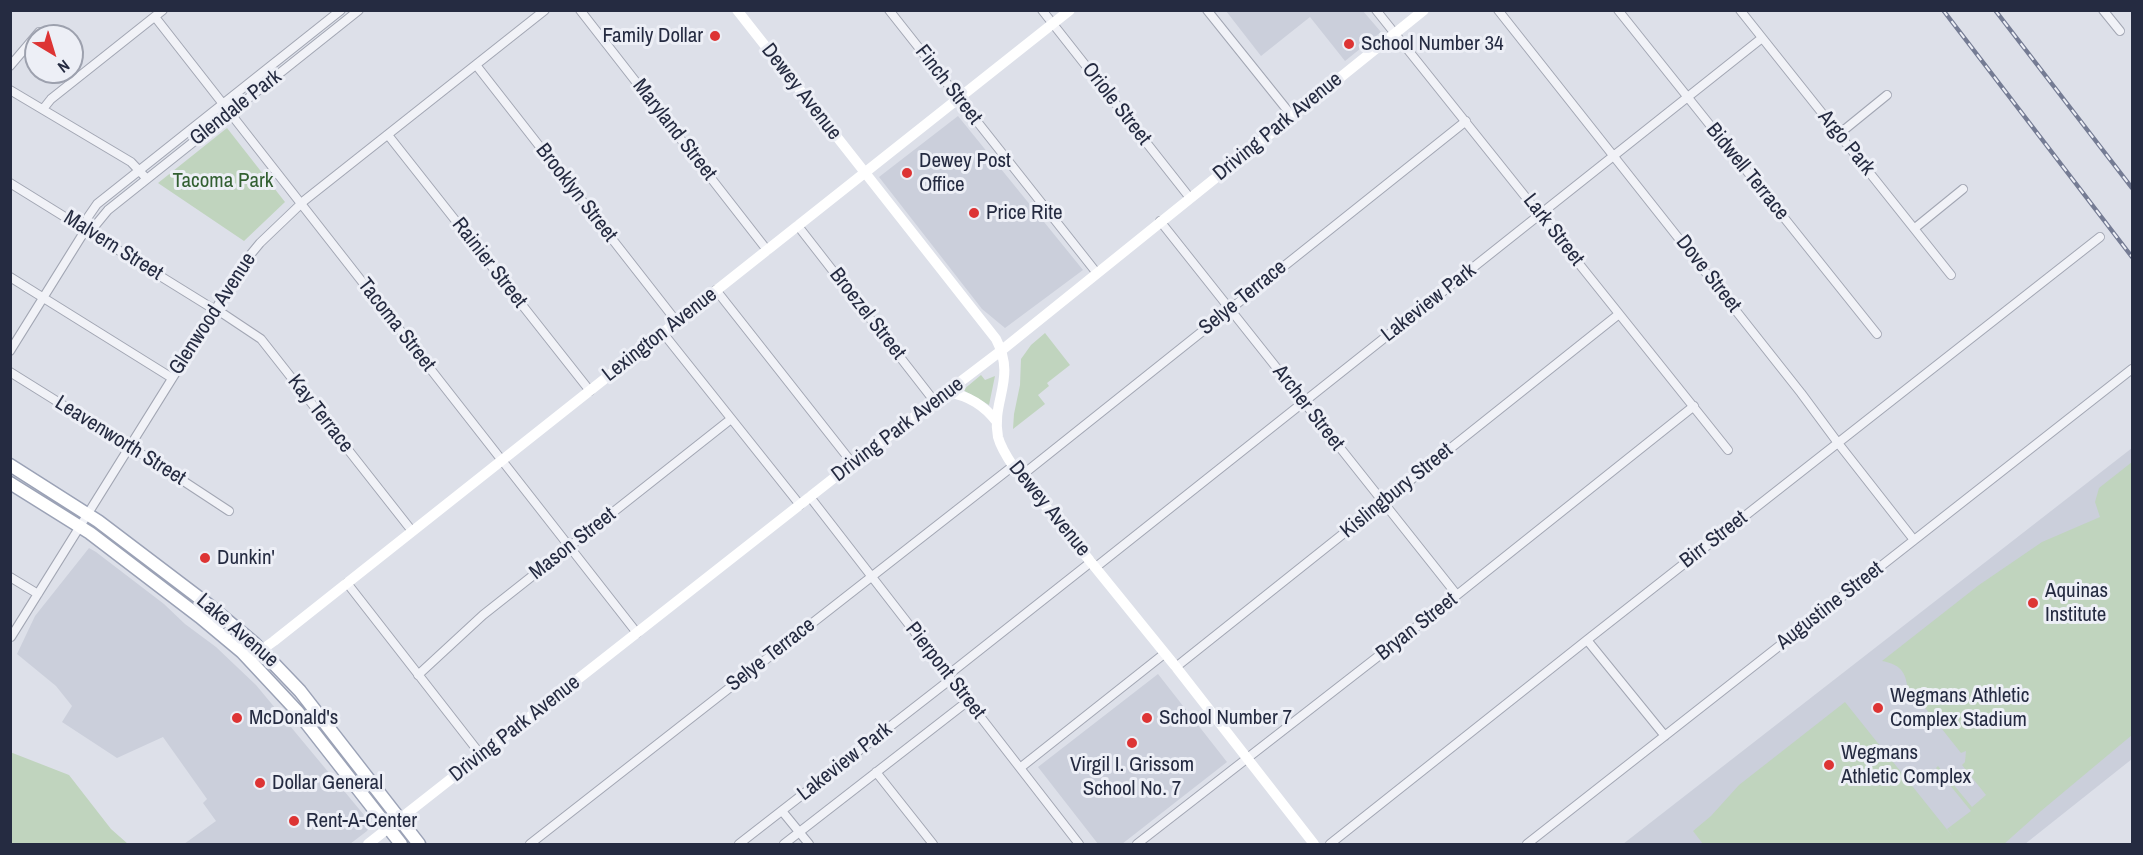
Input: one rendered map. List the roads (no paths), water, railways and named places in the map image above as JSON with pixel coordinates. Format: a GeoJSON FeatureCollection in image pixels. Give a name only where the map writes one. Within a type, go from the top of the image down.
{"type":"FeatureCollection","features":[{"type":"Feature","properties":{"kind":"main road","name":"Lake Avenue"},"geometry":{"type":"LineString","coordinates":[[10,465],[87,514],[210,606],[261,650],[300,691],[419,844]]}},
{"type":"Feature","properties":{"kind":"main road","name":"Lake Avenue"},"geometry":{"type":"LineString","coordinates":[[10,483],[80,526],[200,617],[249,658],[288,700],[401,844]]}},
{"type":"Feature","properties":{"kind":"street"},"geometry":{"type":"LineString","coordinates":[[43,109],[51,99],[163,10]]}},
{"type":"Feature","properties":{"kind":"street","name":"Glendale Park"},"geometry":{"type":"LineString","coordinates":[[10,351],[86,230],[87,220],[94,207],[341,10]]}},
{"type":"Feature","properties":{"kind":"street","name":"Glendale Park"},"geometry":{"type":"LineString","coordinates":[[86,230],[94,227],[105,212],[359,10]]}},
{"type":"Feature","properties":{"kind":"street","name":"Glenwood Avenue"},"geometry":{"type":"LineString","coordinates":[[10,637],[253,251],[301,204],[544,10]]}},
{"type":"Feature","properties":{"kind":"street","name":"Maryland Street"},"geometry":{"type":"LineString","coordinates":[[580,10],[767,250]]}},
{"type":"Feature","properties":{"kind":"street","name":"Dewey Avenue"},"geometry":{"type":"LineString","coordinates":[[737,10],[988,328],[1002,350],[1006,370],[997,422],[1000,443],[1013,466],[1314,844]]}},
{"type":"Feature","properties":{"kind":"street","name":"Finch Street"},"geometry":{"type":"LineString","coordinates":[[889,10],[1096,272]]}},
{"type":"Feature","properties":{"kind":"street","name":"Oriole Street"},"geometry":{"type":"LineString","coordinates":[[1042,10],[1190,198]]}},
{"type":"Feature","properties":{"kind":"street","name":"Lexington Avenue"},"geometry":{"type":"LineString","coordinates":[[249,658],[347,584],[1070,10]]}},
{"type":"Feature","properties":{"kind":"street"},"geometry":{"type":"LineString","coordinates":[[1207,10],[1292,116]]}},
{"type":"Feature","properties":{"kind":"street","name":"Lark Street"},"geometry":{"type":"LineString","coordinates":[[1376,10],[1728,450]]}},
{"type":"Feature","properties":{"kind":"street","name":"Driving Park Avenue"},"geometry":{"type":"LineString","coordinates":[[368,844],[810,497],[1002,350],[1424,10]]}},
{"type":"Feature","properties":{"kind":"street","name":"Dove Street"},"geometry":{"type":"LineString","coordinates":[[1498,10],[1802,393],[1914,540]]}},
{"type":"Feature","properties":{"kind":"street","name":"Bidwell Terrace"},"geometry":{"type":"LineString","coordinates":[[1618,10],[1877,334]]}},
{"type":"Feature","properties":{"kind":"street","name":"Argo Park"},"geometry":{"type":"LineString","coordinates":[[1740,10],[1952,275]]}},
{"type":"Feature","properties":{"kind":"street"},"geometry":{"type":"LineString","coordinates":[[2103,10],[2120,31]]}},
{"type":"Feature","properties":{"kind":"street","name":"Tacoma Street"},"geometry":{"type":"LineString","coordinates":[[155,17],[637,633]]}},
{"type":"Feature","properties":{"kind":"street","name":"Lakeview Park"},"geometry":{"type":"LineString","coordinates":[[739,844],[949,677],[1304,402],[1762,38]]}},
{"type":"Feature","properties":{"kind":"street"},"geometry":{"type":"LineString","coordinates":[[10,66],[24,50]]}},
{"type":"Feature","properties":{"kind":"street","name":"Brooklyn Street"},"geometry":{"type":"LineString","coordinates":[[476,65],[677,322]]}},
{"type":"Feature","properties":{"kind":"street"},"geometry":{"type":"LineString","coordinates":[[10,90],[131,162],[147,179]]}},
{"type":"Feature","properties":{"kind":"street"},"geometry":{"type":"LineString","coordinates":[[1839,134],[1887,95]]}},
{"type":"Feature","properties":{"kind":"street","name":"Selye Terrace"},"geometry":{"type":"LineString","coordinates":[[1021,476],[1466,121]]}},
{"type":"Feature","properties":{"kind":"street","name":"Rainier Street"},"geometry":{"type":"LineString","coordinates":[[388,135],[590,391]]}},
{"type":"Feature","properties":{"kind":"street","name":"Malvern Street"},"geometry":{"type":"LineString","coordinates":[[10,183],[215,310]]}},
{"type":"Feature","properties":{"kind":"street"},"geometry":{"type":"LineString","coordinates":[[1915,228],[1963,189]]}},
{"type":"Feature","properties":{"kind":"street","name":"Archer Street"},"geometry":{"type":"LineString","coordinates":[[1160,221],[1457,595]]}},
{"type":"Feature","properties":{"kind":"street","name":"Broezel Street"},"geometry":{"type":"LineString","coordinates":[[798,226],[935,402]]}},
{"type":"Feature","properties":{"kind":"street","name":"Birr Street"},"geometry":{"type":"LineString","coordinates":[[1330,844],[1587,639],[2100,237]]}},
{"type":"Feature","properties":{"kind":"street"},"geometry":{"type":"LineString","coordinates":[[10,277],[172,378]]}},
{"type":"Feature","properties":{"kind":"street"},"geometry":{"type":"LineString","coordinates":[[716,290],[853,464]]}},
{"type":"Feature","properties":{"kind":"street","name":"Kay Terrace"},"geometry":{"type":"LineString","coordinates":[[215,310],[256,334],[412,531]]}},
{"type":"Feature","properties":{"kind":"street","name":"Kislingbury Street"},"geometry":{"type":"LineString","coordinates":[[1176,668],[1619,314]]}},
{"type":"Feature","properties":{"kind":"street"},"geometry":{"type":"LineString","coordinates":[[663,333],[800,506]]}},
{"type":"Feature","properties":{"kind":"street","name":"Augustine Street"},"geometry":{"type":"LineString","coordinates":[[1527,844],[2133,369]]}},
{"type":"Feature","properties":{"kind":"street","name":"Leavenworth Street"},"geometry":{"type":"LineString","coordinates":[[10,372],[229,512]]}},
{"type":"Feature","properties":{"kind":"street"},"geometry":{"type":"LineString","coordinates":[[948,392],[962,395],[982,405],[997,422]]}},
{"type":"Feature","properties":{"kind":"street","name":"Bryan Street"},"geometry":{"type":"LineString","coordinates":[[1137,844],[1457,595],[1694,406]]}},
{"type":"Feature","properties":{"kind":"street","name":"Mason Street"},"geometry":{"type":"LineString","coordinates":[[418,675],[475,622],[731,419]]}},
{"type":"Feature","properties":{"kind":"street","name":"Selye Terrace"},"geometry":{"type":"LineString","coordinates":[[530,844],[1013,466]]}},
{"type":"Feature","properties":{"kind":"street","name":"Pierpont Street"},"geometry":{"type":"LineString","coordinates":[[810,497],[1079,844]]}},
{"type":"Feature","properties":{"kind":"street"},"geometry":{"type":"LineString","coordinates":[[10,577],[38,594]]}},
{"type":"Feature","properties":{"kind":"street"},"geometry":{"type":"LineString","coordinates":[[347,584],[481,755]]}},
{"type":"Feature","properties":{"kind":"street"},"geometry":{"type":"LineString","coordinates":[[1587,639],[1665,736]]}},
{"type":"Feature","properties":{"kind":"street"},"geometry":{"type":"LineString","coordinates":[[1020,768],[1164,654]]}},
{"type":"Feature","properties":{"kind":"street","name":"Lakeview Park"},"geometry":{"type":"LineString","coordinates":[[784,844],[968,700]]}},
{"type":"Feature","properties":{"kind":"street"},"geometry":{"type":"LineString","coordinates":[[876,772],[933,844]]}},
{"type":"Feature","properties":{"kind":"street"},"geometry":{"type":"LineString","coordinates":[[782,811],[809,844]]}},
{"type":"Feature","properties":{"kind":"railway"},"geometry":{"type":"LineString","coordinates":[[1943,10],[2132,257]]}},
{"type":"Feature","properties":{"kind":"railway"},"geometry":{"type":"LineString","coordinates":[[1995,10],[2132,188]]}},
{"type":"Feature","properties":{"kind":"place","name":"Family Dollar"},"geometry":{"type":"Point","coordinates":[715,36]}},
{"type":"Feature","properties":{"kind":"place","name":"School Number 34"},"geometry":{"type":"Point","coordinates":[1349,44]}},
{"type":"Feature","properties":{"kind":"place","name":"Dewey Post Office"},"geometry":{"type":"Point","coordinates":[907,173]}},
{"type":"Feature","properties":{"kind":"place","name":"Price Rite"},"geometry":{"type":"Point","coordinates":[974,213]}},
{"type":"Feature","properties":{"kind":"place","name":"Dunkin'"},"geometry":{"type":"Point","coordinates":[205,558]}},
{"type":"Feature","properties":{"kind":"place","name":"Aquinas Institute"},"geometry":{"type":"Point","coordinates":[2033,603]}},
{"type":"Feature","properties":{"kind":"place","name":"Wegmans Athletic Complex Stadium"},"geometry":{"type":"Point","coordinates":[1878,708]}},
{"type":"Feature","properties":{"kind":"place","name":"McDonald's"},"geometry":{"type":"Point","coordinates":[237,718]}},
{"type":"Feature","properties":{"kind":"place","name":"School Number 7"},"geometry":{"type":"Point","coordinates":[1147,718]}},
{"type":"Feature","properties":{"kind":"place","name":"Virgil I. Grissom School No. 7"},"geometry":{"type":"Point","coordinates":[1132,743]}},
{"type":"Feature","properties":{"kind":"place","name":"Wegmans Athletic Complex"},"geometry":{"type":"Point","coordinates":[1829,765]}},
{"type":"Feature","properties":{"kind":"place","name":"Dollar General"},"geometry":{"type":"Point","coordinates":[260,783]}},
{"type":"Feature","properties":{"kind":"place","name":"Rent-A-Center"},"geometry":{"type":"Point","coordinates":[294,821]}},
{"type":"Feature","properties":{"kind":"park label","name":"Tacoma Park"},"geometry":{"type":"Point","coordinates":[223,181]}}]}
